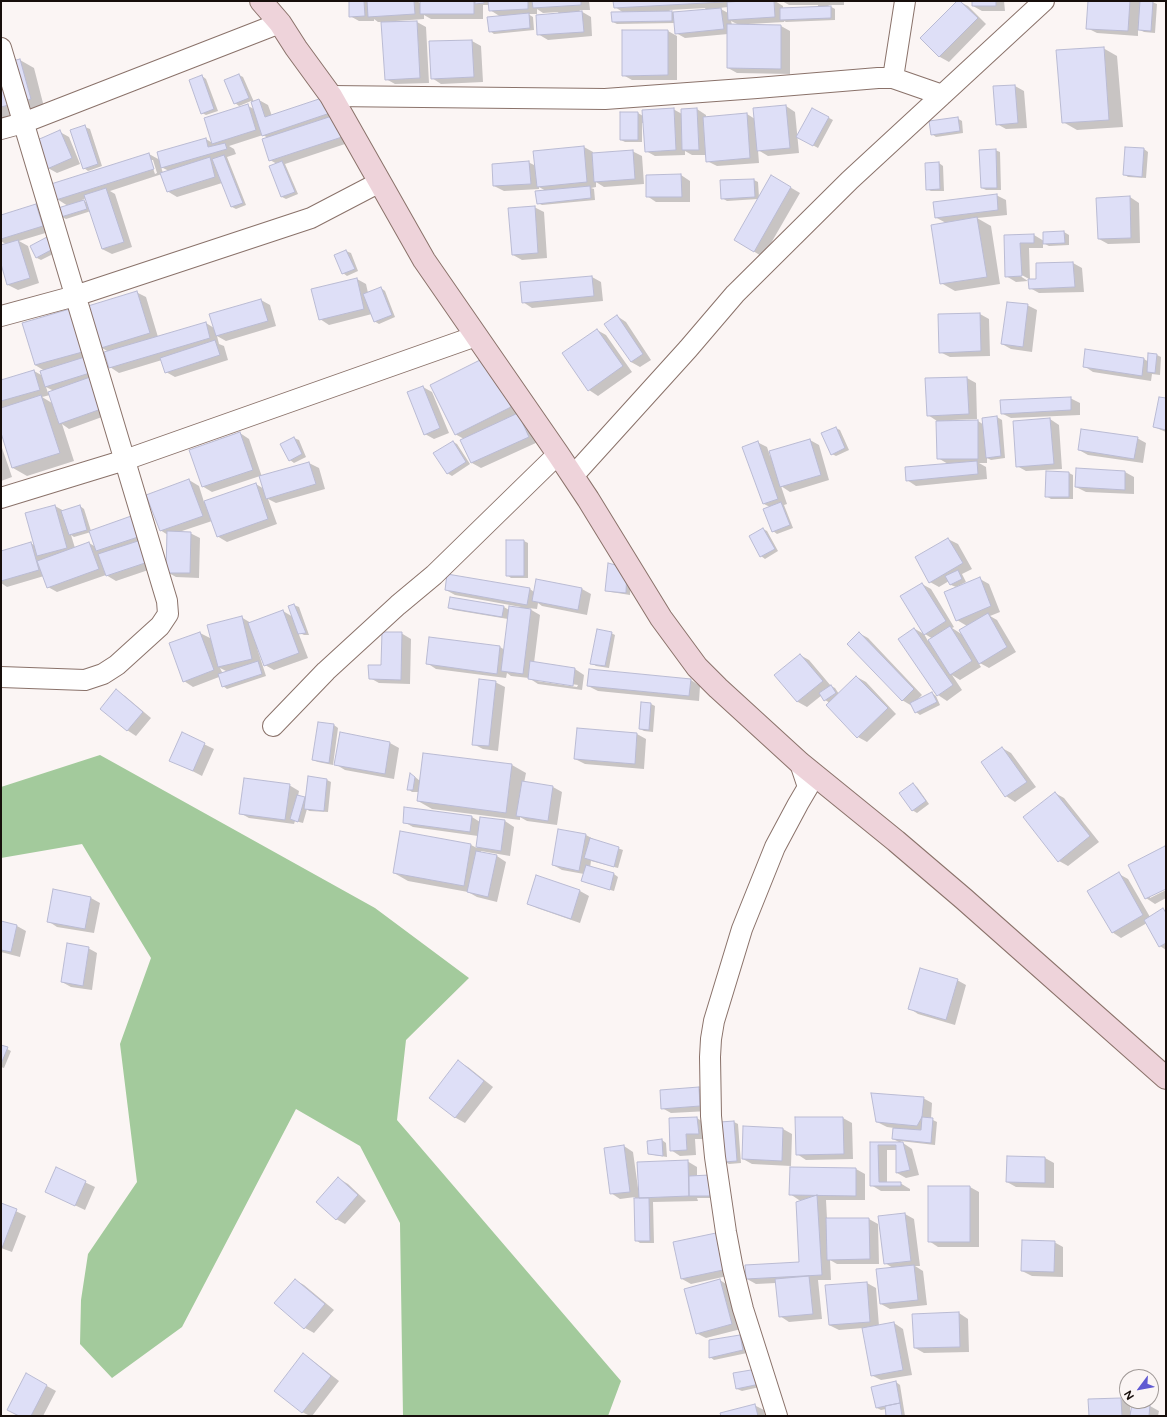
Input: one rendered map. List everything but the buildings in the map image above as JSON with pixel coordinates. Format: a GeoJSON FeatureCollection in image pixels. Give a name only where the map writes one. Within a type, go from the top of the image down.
{"type":"FeatureCollection","features":[{"type":"Feature","properties":{"kind":"street"},"geometry":{"type":"LineString","coordinates":[[261,1],[280,23],[296,48],[331,96],[424,260],[573,476],[661,618],[697,667],[800,763],[896,841],[964,899],[1166,1078]]}},
{"type":"Feature","properties":{"kind":"street"},"geometry":{"type":"LineString","coordinates":[[893,78],[905,1]]}},
{"type":"Feature","properties":{"kind":"street"},"geometry":{"type":"LineString","coordinates":[[573,476],[688,349],[735,294],[850,180],[1044,1]]}},
{"type":"Feature","properties":{"kind":"street"},"geometry":{"type":"LineString","coordinates":[[1,129],[23,123],[280,23]]}},
{"type":"Feature","properties":{"kind":"street"},"geometry":{"type":"LineString","coordinates":[[1,48],[167,600],[168,614],[160,626],[117,665],[103,674],[85,680],[1,677]]}},
{"type":"Feature","properties":{"kind":"street"},"geometry":{"type":"LineString","coordinates":[[331,96],[605,99],[878,78],[893,78],[942,96]]}},
{"type":"Feature","properties":{"kind":"street"},"geometry":{"type":"LineString","coordinates":[[1,316],[75,296],[311,218],[380,182]]}},
{"type":"Feature","properties":{"kind":"street"},"geometry":{"type":"LineString","coordinates":[[1,498],[125,460],[476,336]]}},
{"type":"Feature","properties":{"kind":"street"},"geometry":{"type":"LineString","coordinates":[[273,726],[326,671],[398,605],[434,575],[558,454]]}},
{"type":"Feature","properties":{"kind":"street"},"geometry":{"type":"LineString","coordinates":[[777,1416],[743,1308],[726,1232],[715,1157],[712,1123],[710,1039],[716,1014],[742,929],[775,847],[808,787],[800,763]]}},
{"type":"Feature","properties":{"kind":"green space"},"geometry":{"type":"Polygon","coordinates":[[[100,755],[375,908],[469,978],[406,1040],[397,1120],[621,1381],[608,1416],[403,1416],[400,1223],[360,1146],[296,1109],[182,1327],[112,1378],[80,1344],[81,1300],[88,1254],[137,1182],[120,1044],[151,958],[82,844],[1,858],[1,787],[100,755]]]}}]}
